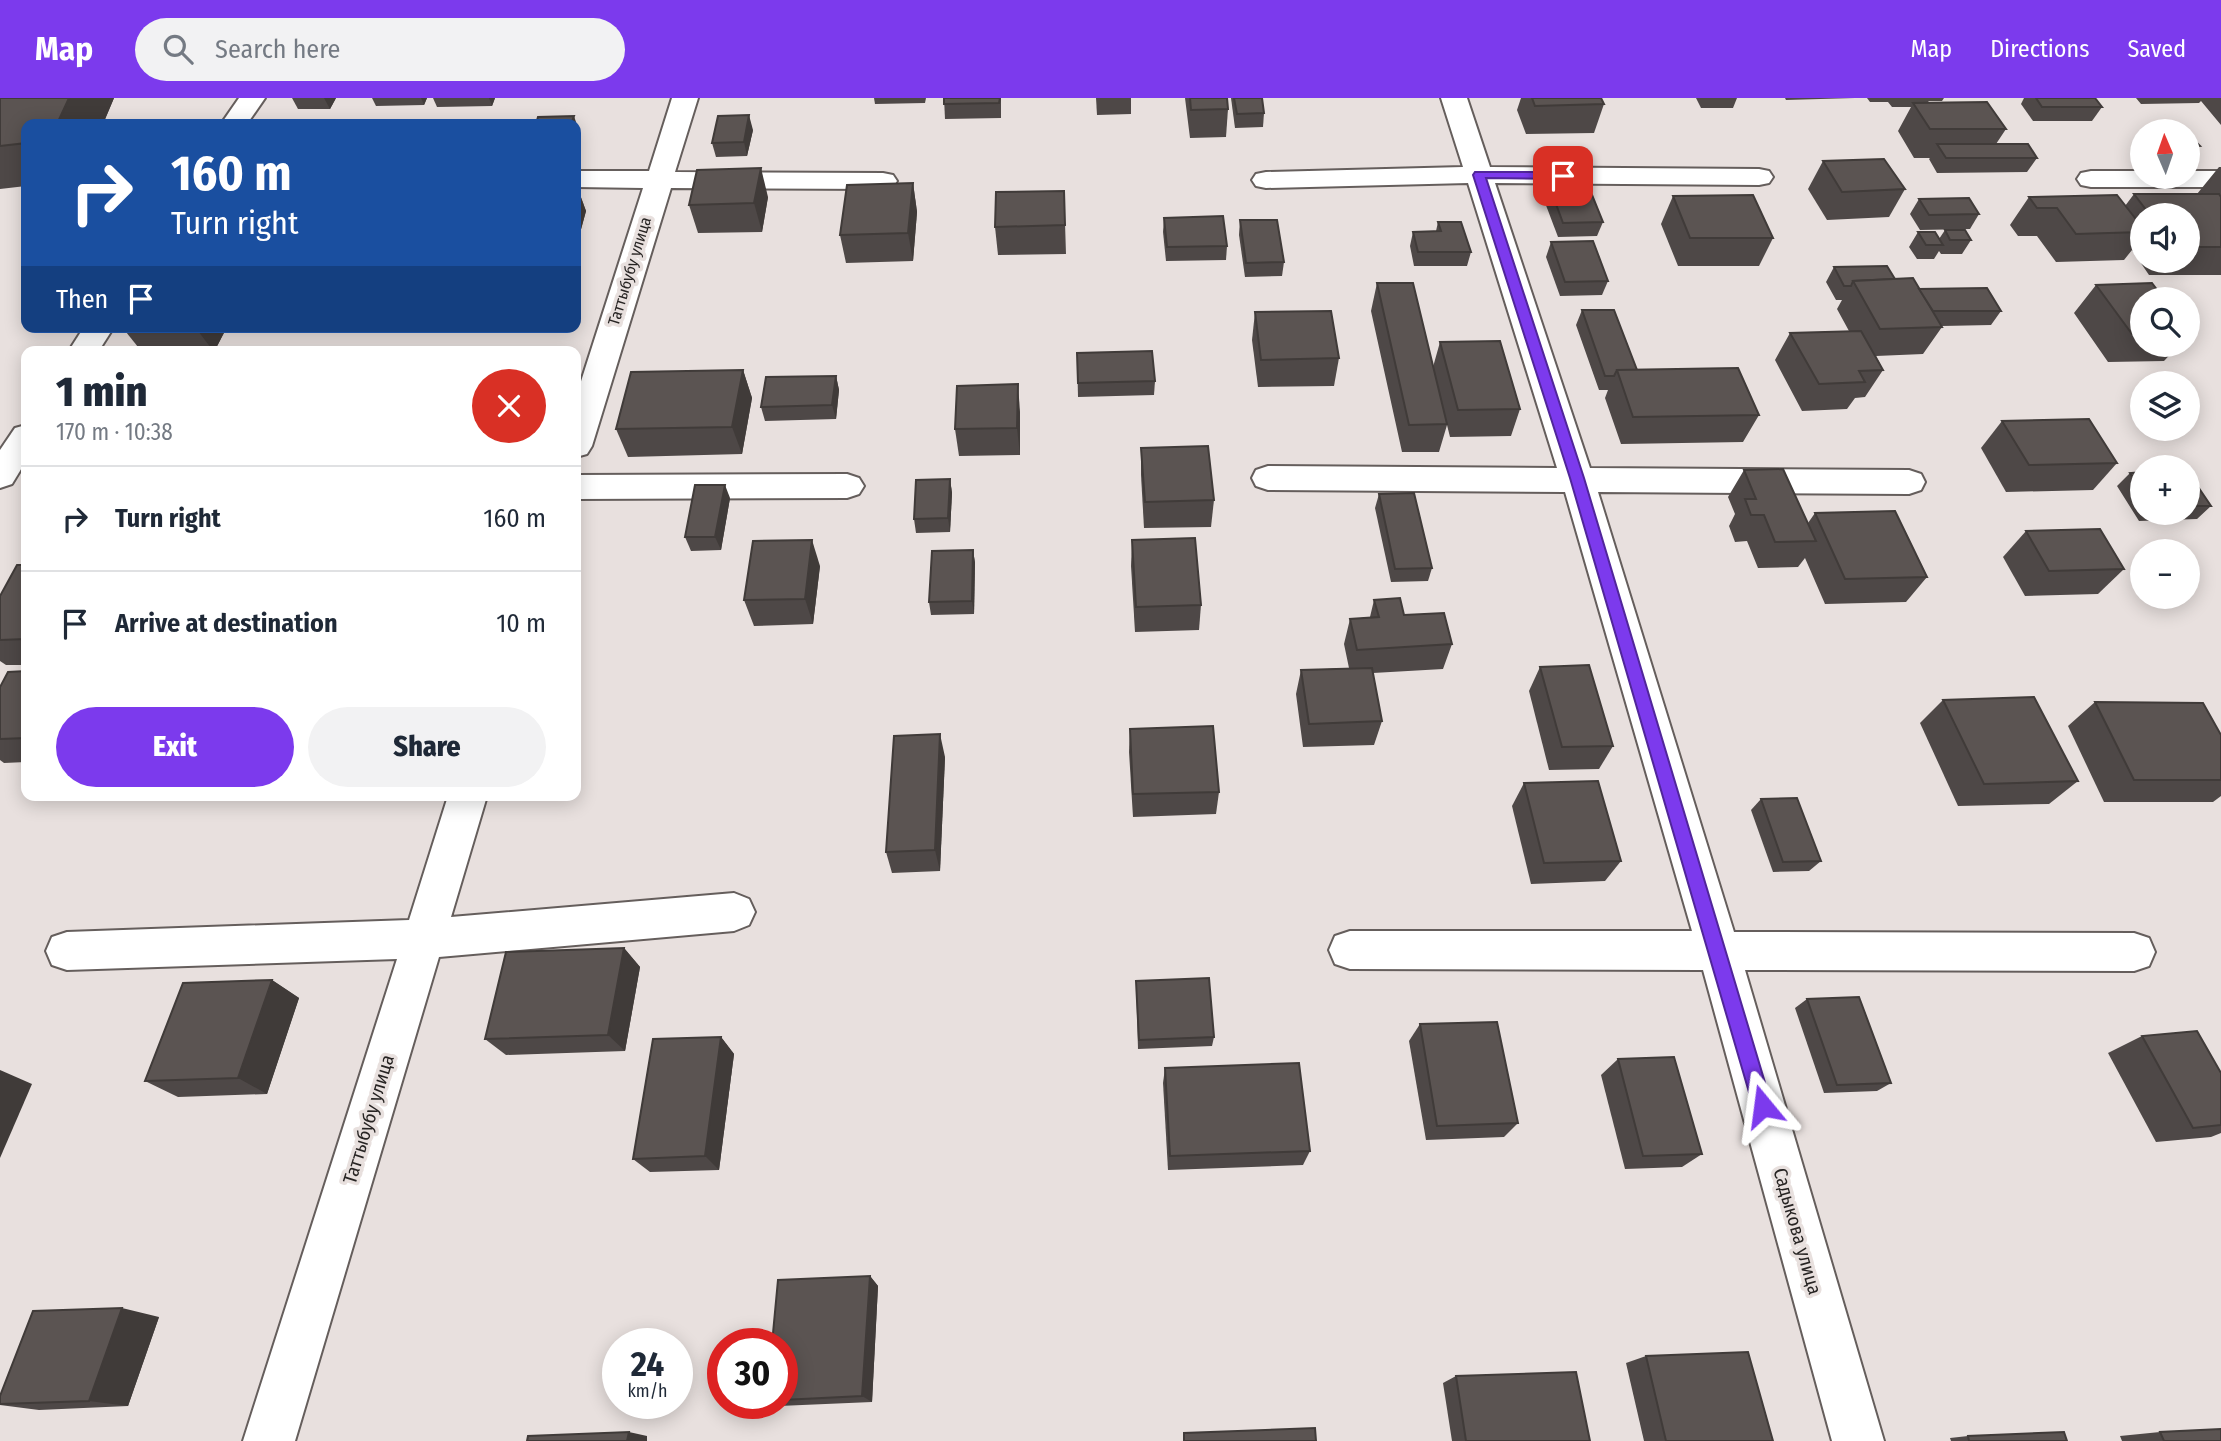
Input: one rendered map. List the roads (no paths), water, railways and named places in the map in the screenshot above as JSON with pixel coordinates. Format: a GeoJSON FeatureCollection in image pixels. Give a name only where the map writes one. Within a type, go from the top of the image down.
{"type":"FeatureCollection","features":[{"type":"Feature","properties":{"kind":"street"},"geometry":{"type":"LineString","coordinates":[[237,119],[252,98]]}},
{"type":"Feature","properties":{"kind":"street","name":"Таттыбубу улица"},"geometry":{"type":"LineString","coordinates":[[581,430],[685,98]]}},
{"type":"Feature","properties":{"kind":"street","name":"Садыкова улица"},"geometry":{"type":"LineString","coordinates":[[1454,98],[1577,478],[1719,952],[1858,1441]]}},
{"type":"Feature","properties":{"kind":"street"},"geometry":{"type":"LineString","coordinates":[[1266,180],[1479,175],[1759,177]]}},
{"type":"Feature","properties":{"kind":"street"},"geometry":{"type":"LineString","coordinates":[[581,179],[883,181]]}},
{"type":"Feature","properties":{"kind":"street"},"geometry":{"type":"LineString","coordinates":[[2091,179],[2221,179]]}},
{"type":"Feature","properties":{"kind":"street"},"geometry":{"type":"LineString","coordinates":[[0,476],[21,444]]}},
{"type":"Feature","properties":{"kind":"street"},"geometry":{"type":"LineString","coordinates":[[1269,478],[1909,482]]}},
{"type":"Feature","properties":{"kind":"street"},"geometry":{"type":"LineString","coordinates":[[581,487],[847,486]]}},
{"type":"Feature","properties":{"kind":"street","name":"Таттыбубу улица"},"geometry":{"type":"LineString","coordinates":[[269,1441],[466,801]]}},
{"type":"Feature","properties":{"kind":"street"},"geometry":{"type":"LineString","coordinates":[[67,951],[424,939],[734,912]]}},
{"type":"Feature","properties":{"kind":"street"},"geometry":{"type":"LineString","coordinates":[[1350,950],[2134,951]]}}]}
